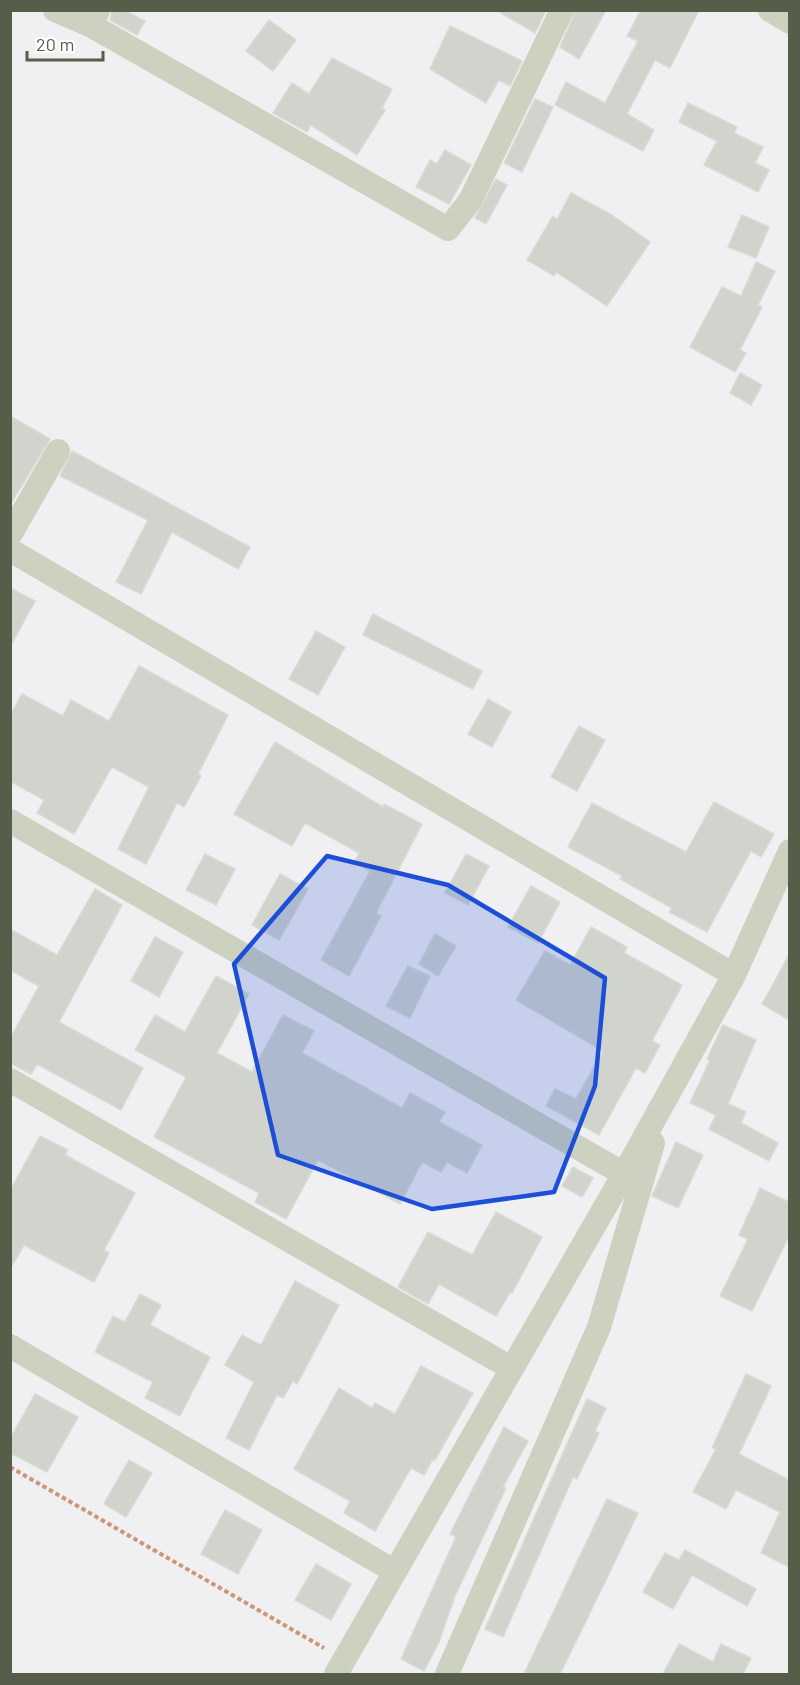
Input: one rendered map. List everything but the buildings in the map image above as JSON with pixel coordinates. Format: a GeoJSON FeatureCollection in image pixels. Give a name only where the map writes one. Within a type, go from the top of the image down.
{"type":"FeatureCollection","features":[{"type":"Feature","properties":{"kind":"street"},"geometry":{"type":"LineString","coordinates":[[55,10],[95,18],[448,229],[470,201],[562,10]]}},
{"type":"Feature","properties":{"kind":"street"},"geometry":{"type":"LineString","coordinates":[[771,10],[789,22]]}},
{"type":"Feature","properties":{"kind":"street"},"geometry":{"type":"LineString","coordinates":[[10,535],[58,451]]}},
{"type":"Feature","properties":{"kind":"street"},"geometry":{"type":"LineString","coordinates":[[10,550],[734,975]]}},
{"type":"Feature","properties":{"kind":"street"},"geometry":{"type":"LineString","coordinates":[[10,821],[624,1174]]}},
{"type":"Feature","properties":{"kind":"street"},"geometry":{"type":"LineString","coordinates":[[340,1667],[624,1174],[734,975],[789,851]]}},
{"type":"Feature","properties":{"kind":"street"},"geometry":{"type":"LineString","coordinates":[[10,1080],[511,1368]]}},
{"type":"Feature","properties":{"kind":"street"},"geometry":{"type":"LineString","coordinates":[[447,1674],[599,1327],[667,1096]]}},
{"type":"Feature","properties":{"kind":"street"},"geometry":{"type":"LineString","coordinates":[[10,1346],[394,1571]]}},
{"type":"Feature","properties":{"kind":"path"},"geometry":{"type":"LineString","coordinates":[[10,1467],[340,1667]]}},
{"type":"Feature","properties":{"kind":"highlighted area"},"geometry":{"type":"Polygon","coordinates":[[[327,856],[448,885],[605,978],[595,1086],[554,1192],[432,1209],[278,1155],[234,964],[327,856]]]}}]}
